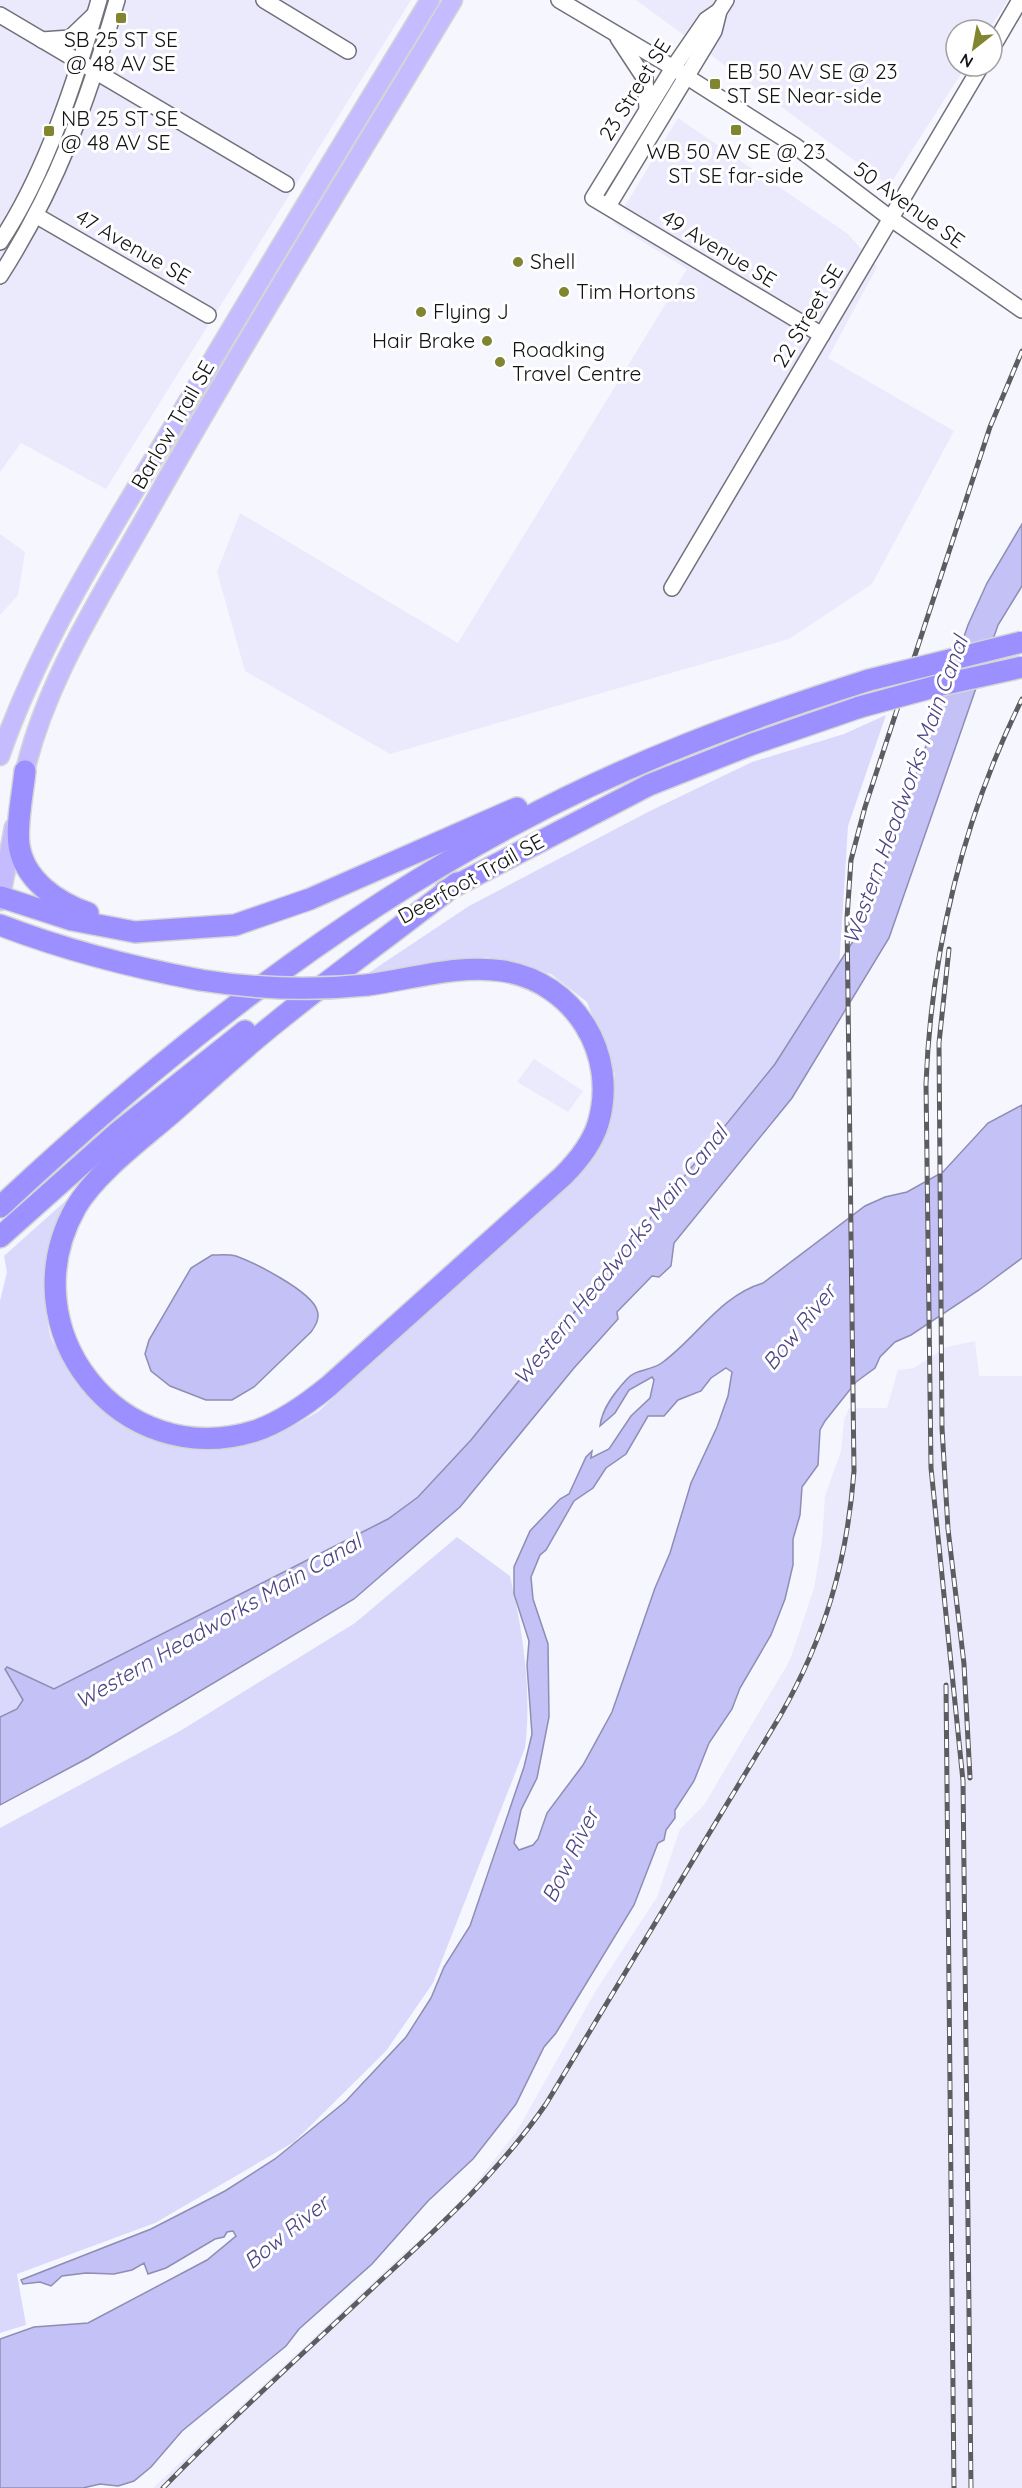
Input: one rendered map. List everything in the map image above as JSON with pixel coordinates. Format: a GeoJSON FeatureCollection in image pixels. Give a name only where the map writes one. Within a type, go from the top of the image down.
{"type":"FeatureCollection","features":[{"type":"Feature","properties":{"kind":"highway","name":"Deerfoot Trail SE"},"geometry":{"type":"LineString","coordinates":[[0,1207],[74,1137],[150,1072],[301,955],[459,854],[606,779],[703,737],[869,680],[1022,642]]}},
{"type":"Feature","properties":{"kind":"highway","name":"Deerfoot Trail SE"},"geometry":{"type":"LineString","coordinates":[[0,1237],[117,1133],[315,976],[389,924],[457,883],[649,785],[750,745],[860,707],[941,685],[1022,667]]}},
{"type":"Feature","properties":{"kind":"highway"},"geometry":{"type":"LineString","coordinates":[[25,771],[18,844],[26,867],[37,882],[73,908],[100,917],[159,929]]}},
{"type":"Feature","properties":{"kind":"highway"},"geometry":{"type":"LineString","coordinates":[[0,898],[107,928],[135,932],[218,927],[272,914],[552,793],[606,779]]}},
{"type":"Feature","properties":{"kind":"highway"},"geometry":{"type":"LineString","coordinates":[[0,925],[83,953],[139,968],[245,987],[280,990],[367,985],[453,971],[501,971],[522,975],[542,983],[577,1011],[600,1057],[603,1086],[601,1111],[590,1141],[563,1176],[311,1400],[273,1423],[235,1435],[184,1436],[143,1424],[105,1398],[88,1382],[77,1367],[61,1330],[56,1310],[55,1266],[64,1233],[78,1204],[134,1146],[274,1024],[371,952],[457,883]]}},
{"type":"Feature","properties":{"kind":"main road","name":"Barlow Trail SE"},"geometry":{"type":"LineString","coordinates":[[0,756],[35,670],[75,592],[295,221],[430,0]]}},
{"type":"Feature","properties":{"kind":"main road","name":"Barlow Trail SE"},"geometry":{"type":"LineString","coordinates":[[0,898],[25,771],[45,709],[73,649],[295,259],[453,0]]}},
{"type":"Feature","properties":{"kind":"street"},"geometry":{"type":"LineString","coordinates":[[0,276],[37,216],[71,142],[117,0]]}},
{"type":"Feature","properties":{"kind":"street"},"geometry":{"type":"LineString","coordinates":[[264,0],[348,51]]}},
{"type":"Feature","properties":{"kind":"street","name":"50 Avenue SE"},"geometry":{"type":"LineString","coordinates":[[559,0],[673,68],[794,145],[890,218],[1022,310]]}},
{"type":"Feature","properties":{"kind":"street"},"geometry":{"type":"LineString","coordinates":[[1004,27],[1020,0]]}},
{"type":"Feature","properties":{"kind":"street","name":"23 Street SE"},"geometry":{"type":"LineString","coordinates":[[593,198],[673,68],[706,20],[722,5]]}},
{"type":"Feature","properties":{"kind":"street","name":"23 Street SE"},"geometry":{"type":"LineString","coordinates":[[608,206],[714,31],[722,5]]}},
{"type":"Feature","properties":{"kind":"street"},"geometry":{"type":"LineString","coordinates":[[42,40],[70,38],[97,7]]}},
{"type":"Feature","properties":{"kind":"street"},"geometry":{"type":"LineString","coordinates":[[0,242],[23,208],[81,63],[97,7]]}},
{"type":"Feature","properties":{"kind":"street"},"geometry":{"type":"LineString","coordinates":[[0,15],[286,184]]}},
{"type":"Feature","properties":{"kind":"street"},"geometry":{"type":"LineString","coordinates":[[614,33],[645,79],[647,108]]}},
{"type":"Feature","properties":{"kind":"street","name":"22 Street SE"},"geometry":{"type":"LineString","coordinates":[[672,588],[974,78]]}},
{"type":"Feature","properties":{"kind":"street","name":"49 Avenue SE"},"geometry":{"type":"LineString","coordinates":[[593,198],[822,335]]}},
{"type":"Feature","properties":{"kind":"street","name":"47 Avenue SE"},"geometry":{"type":"LineString","coordinates":[[37,216],[208,315]]}},
{"type":"Feature","properties":{"kind":"shaded area"},"geometry":{"type":"Polygon","coordinates":[[[0,0],[411,0],[106,489],[21,443],[0,472],[0,0]]]}},
{"type":"Feature","properties":{"kind":"shaded area"},"geometry":{"type":"Polygon","coordinates":[[[636,0],[1008,0],[997,18],[944,18],[944,78],[958,78],[889,186],[636,0]]]}},
{"type":"Feature","properties":{"kind":"shaded area"},"geometry":{"type":"Polygon","coordinates":[[[678,118],[848,234],[877,267],[828,358],[954,431],[872,584],[789,639],[390,754],[245,671],[217,572],[240,513],[458,643],[687,269],[614,224],[678,118]]]}},
{"type":"Feature","properties":{"kind":"shaded area"},"geometry":{"type":"Polygon","coordinates":[[[0,534],[25,552],[18,595],[0,615],[0,534]]]}},
{"type":"Feature","properties":{"kind":"shaded area"},"geometry":{"type":"Polygon","coordinates":[[[886,715],[848,826],[838,984],[761,1098],[420,1507],[0,1733],[0,1301],[7,1272],[4,1256],[70,1197],[57,1230],[48,1264],[46,1300],[50,1335],[76,1378],[90,1394],[120,1420],[138,1429],[178,1442],[228,1448],[267,1438],[319,1411],[588,1165],[608,1121],[615,1074],[587,1002],[551,974],[487,957],[367,974],[469,906],[648,812],[752,762],[844,734],[886,715]]]}},
{"type":"Feature","properties":{"kind":"shaded area"},"geometry":{"type":"Polygon","coordinates":[[[534,1059],[583,1091],[568,1112],[517,1082],[534,1059]]]}},
{"type":"Feature","properties":{"kind":"shaded area"},"geometry":{"type":"Polygon","coordinates":[[[975,1341],[979,1376],[1022,1376],[1022,2488],[153,2488],[404,2253],[432,2230],[472,2188],[517,2131],[595,1992],[657,1897],[680,1829],[704,1805],[790,1660],[814,1588],[822,1541],[825,1496],[841,1451],[844,1420],[849,1408],[887,1408],[898,1370],[914,1368],[946,1347],[975,1341]]]}},
{"type":"Feature","properties":{"kind":"shaded area"},"geometry":{"type":"Polygon","coordinates":[[[457,1537],[510,1576],[525,1661],[527,1726],[525,1748],[433,1983],[386,2051],[294,2142],[155,2223],[17,2274],[26,2325],[0,2333],[0,1828],[180,1731],[355,1623],[457,1537]]]}},
{"type":"Feature","properties":{"kind":"water","name":"Western Headworks Main Canal"},"geometry":{"type":"Polygon","coordinates":[[[1022,524],[1022,586],[998,625],[889,938],[792,1098],[674,1243],[671,1266],[659,1277],[652,1276],[617,1312],[618,1319],[574,1368],[460,1507],[354,1599],[88,1758],[0,1805],[0,1717],[17,1709],[23,1700],[5,1669],[7,1667],[54,1689],[388,1519],[418,1497],[471,1440],[775,1064],[866,918],[968,625],[987,583],[1022,524]]]}},
{"type":"Feature","properties":{"kind":"water","name":"Bow River"},"geometry":{"type":"Polygon","coordinates":[[[1022,1105],[1022,1258],[911,1335],[895,1342],[880,1357],[875,1368],[856,1382],[825,1421],[820,1430],[818,1465],[802,1487],[800,1515],[793,1539],[793,1565],[785,1599],[771,1635],[740,1688],[732,1709],[709,1743],[694,1781],[675,1810],[675,1818],[666,1830],[664,1840],[658,1843],[634,1905],[556,2033],[544,2047],[516,2104],[473,2159],[428,2201],[372,2264],[299,2329],[286,2346],[182,2431],[151,2467],[134,2481],[118,2486],[100,2484],[83,2488],[0,2488],[0,2339],[34,2327],[88,2323],[207,2260],[236,2236],[233,2231],[227,2232],[224,2237],[215,2239],[166,2268],[148,2274],[144,2263],[132,2270],[114,2274],[86,2273],[62,2276],[51,2286],[40,2282],[23,2284],[21,2280],[151,2229],[225,2191],[275,2159],[346,2101],[406,2037],[431,1998],[444,1967],[470,1926],[524,1767],[532,1734],[527,1665],[529,1641],[514,1594],[514,1567],[530,1531],[560,1499],[569,1494],[586,1457],[592,1451],[591,1458],[609,1449],[631,1416],[650,1398],[654,1380],[652,1377],[629,1390],[615,1413],[600,1426],[603,1413],[614,1395],[630,1376],[654,1367],[676,1352],[734,1297],[763,1283],[865,1206],[885,1197],[907,1192],[943,1172],[988,1123],[1022,1105]],[[726,1368],[711,1378],[701,1391],[678,1400],[664,1416],[648,1416],[626,1454],[606,1468],[593,1488],[574,1501],[546,1550],[540,1555],[531,1577],[533,1599],[548,1644],[549,1717],[537,1778],[521,1810],[514,1843],[519,1850],[533,1845],[538,1839],[547,1813],[583,1765],[612,1712],[655,1588],[670,1553],[691,1483],[717,1427],[728,1396],[732,1372],[726,1368]]]}},
{"type":"Feature","properties":{"kind":"water"},"geometry":{"type":"Polygon","coordinates":[[[212,1255],[236,1256],[268,1271],[294,1286],[313,1303],[318,1313],[317,1321],[311,1332],[254,1387],[232,1400],[206,1400],[170,1386],[151,1371],[145,1354],[149,1340],[191,1268],[212,1255]]]}},
{"type":"Feature","properties":{"kind":"railway"},"geometry":{"type":"LineString","coordinates":[[163,2488],[242,2410],[446,2220],[528,2129],[546,2104],[780,1716],[810,1658],[839,1568],[846,1537],[854,1471],[847,918],[851,860],[865,807],[990,427],[1022,351]]}},
{"type":"Feature","properties":{"kind":"railway"},"geometry":{"type":"LineString","coordinates":[[971,2488],[963,1781],[931,1468],[926,1084],[935,985],[954,887],[983,791],[1022,699]]}},
{"type":"Feature","properties":{"kind":"railway"},"geometry":{"type":"LineString","coordinates":[[949,949],[939,1043],[942,1428],[948,1529],[964,1664],[970,1778]]}},
{"type":"Feature","properties":{"kind":"railway"},"geometry":{"type":"LineString","coordinates":[[946,1685],[954,2488]]}},
{"type":"Feature","properties":{"kind":"place","name":"SB 25 ST SE @ 48 AV SE"},"geometry":{"type":"Point","coordinates":[121,18]}},
{"type":"Feature","properties":{"kind":"place","name":"EB 50 AV SE @ 23 ST SE Near-side"},"geometry":{"type":"Point","coordinates":[715,84]}},
{"type":"Feature","properties":{"kind":"place","name":"WB 50 AV SE @ 23 ST SE far-side"},"geometry":{"type":"Point","coordinates":[736,130]}},
{"type":"Feature","properties":{"kind":"place","name":"NB 25 ST SE @ 48 AV SE"},"geometry":{"type":"Point","coordinates":[49,131]}},
{"type":"Feature","properties":{"kind":"place","name":"Shell"},"geometry":{"type":"Point","coordinates":[518,262]}},
{"type":"Feature","properties":{"kind":"place","name":"Tim Hortons"},"geometry":{"type":"Point","coordinates":[564,292]}},
{"type":"Feature","properties":{"kind":"place","name":"Flying J"},"geometry":{"type":"Point","coordinates":[421,312]}},
{"type":"Feature","properties":{"kind":"place","name":"Hair Brake"},"geometry":{"type":"Point","coordinates":[487,341]}},
{"type":"Feature","properties":{"kind":"place","name":"Roadking Travel Centre"},"geometry":{"type":"Point","coordinates":[500,362]}}]}
